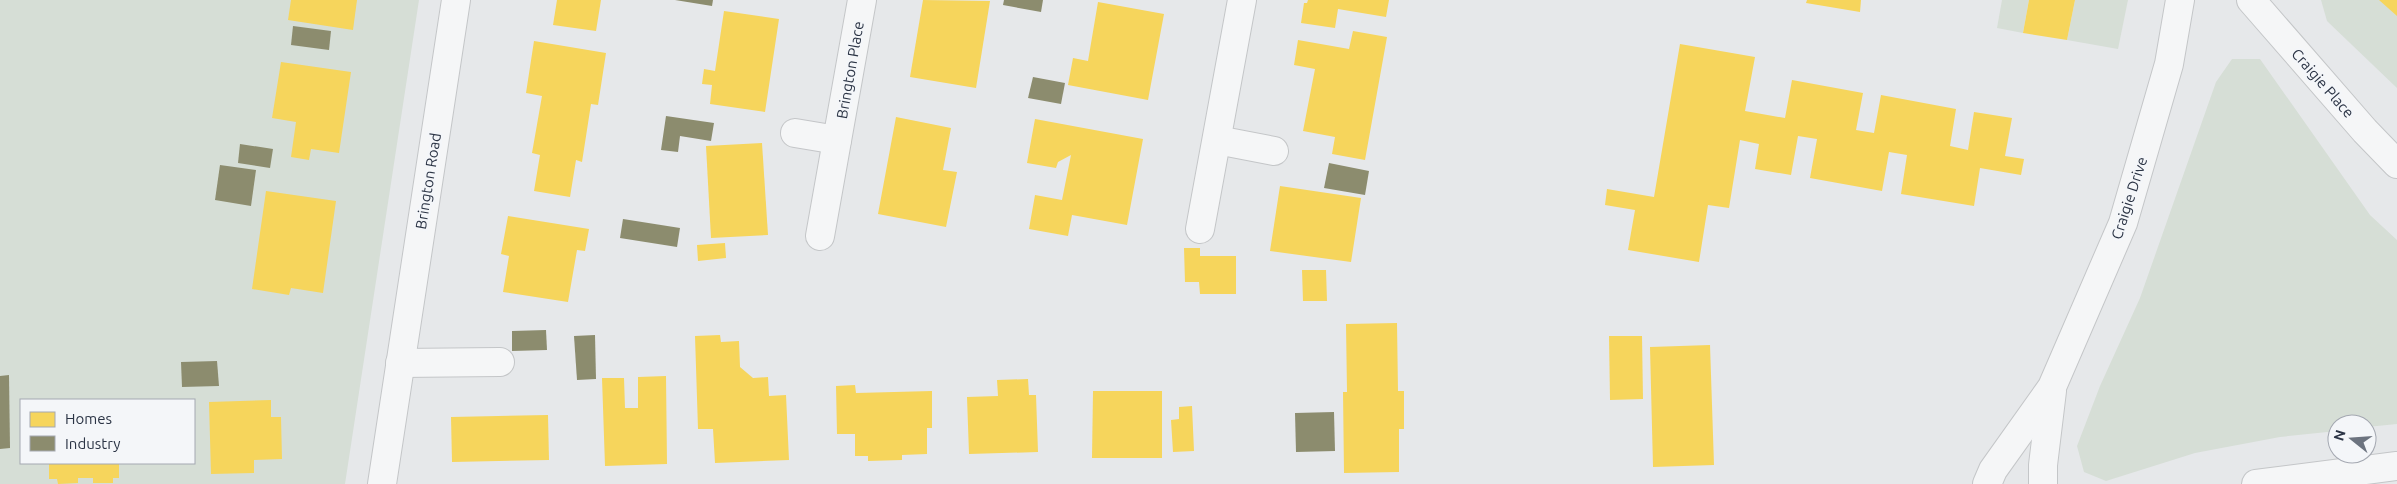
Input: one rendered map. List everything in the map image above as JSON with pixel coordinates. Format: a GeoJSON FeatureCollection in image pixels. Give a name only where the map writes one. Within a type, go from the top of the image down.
{"type":"FeatureCollection","features":[{"type":"Feature","properties":{"kind":"street","name":"Brington Road"},"geometry":{"type":"LineString","coordinates":[[382,484],[456,0]]}},
{"type":"Feature","properties":{"kind":"street","name":"Brington Place"},"geometry":{"type":"LineString","coordinates":[[820,236],[862,0]]}},
{"type":"Feature","properties":{"kind":"street"},"geometry":{"type":"LineString","coordinates":[[1200,229],[1242,0]]}},
{"type":"Feature","properties":{"kind":"street","name":"Craigie Drive"},"geometry":{"type":"LineString","coordinates":[[1987,484],[1993,470],[2052,387],[2123,223],[2169,64],[2180,0]]}},
{"type":"Feature","properties":{"kind":"street","name":"Craigie Place"},"geometry":{"type":"LineString","coordinates":[[2251,0],[2365,131],[2397,164]]}},
{"type":"Feature","properties":{"kind":"street","name":"Brington Place"},"geometry":{"type":"LineString","coordinates":[[795,133],[838,140]]}},
{"type":"Feature","properties":{"kind":"street"},"geometry":{"type":"LineString","coordinates":[[1217,140],[1274,151]]}},
{"type":"Feature","properties":{"kind":"street"},"geometry":{"type":"LineString","coordinates":[[400,363],[500,362]]}},
{"type":"Feature","properties":{"kind":"street","name":"Craigie Drive"},"geometry":{"type":"LineString","coordinates":[[2043,484],[2052,387]]}},
{"type":"Feature","properties":{"kind":"street"},"geometry":{"type":"LineString","coordinates":[[2256,484],[2397,466]]}},
{"type":"Feature","properties":{"kind":"shaded area"},"geometry":{"type":"Polygon","coordinates":[[[0,0],[419,0],[345,484],[0,484],[0,0]]]}},
{"type":"Feature","properties":{"kind":"shaded area"},"geometry":{"type":"Polygon","coordinates":[[[2002,0],[2029,0],[2023,33],[1997,28],[2002,0]]]}},
{"type":"Feature","properties":{"kind":"shaded area"},"geometry":{"type":"Polygon","coordinates":[[[2075,0],[2128,0],[2118,49],[2067,40],[2075,0]]]}},
{"type":"Feature","properties":{"kind":"shaded area"},"geometry":{"type":"Polygon","coordinates":[[[2321,0],[2397,0],[2397,88],[2327,21],[2321,0]]]}},
{"type":"Feature","properties":{"kind":"shaded area"},"geometry":{"type":"Polygon","coordinates":[[[2232,59],[2260,59],[2370,215],[2397,240],[2397,424],[2377,426],[2377,414],[2327,414],[2327,432],[2280,437],[2195,453],[2106,481],[2084,472],[2077,446],[2100,386],[2140,298],[2216,82],[2232,59]]]}},
{"type":"Feature","properties":{"kind":"building: Homes"},"geometry":{"type":"Polygon","coordinates":[[[291,0],[357,0],[353,30],[288,20],[291,0]]]}},
{"type":"Feature","properties":{"kind":"building: Homes"},"geometry":{"type":"Polygon","coordinates":[[[557,0],[601,0],[596,31],[553,25],[557,0]]]}},
{"type":"Feature","properties":{"kind":"building: Homes"},"geometry":{"type":"Polygon","coordinates":[[[923,0],[990,1],[976,88],[910,77],[923,0]]]}},
{"type":"Feature","properties":{"kind":"building: Homes"},"geometry":{"type":"Polygon","coordinates":[[[1308,0],[1389,0],[1386,17],[1338,9],[1335,28],[1301,23],[1304,3],[1307,3],[1308,0]]]}},
{"type":"Feature","properties":{"kind":"building: Homes"},"geometry":{"type":"Polygon","coordinates":[[[1807,0],[1861,0],[1860,12],[1806,3],[1807,0]]]}},
{"type":"Feature","properties":{"kind":"building: Homes"},"geometry":{"type":"Polygon","coordinates":[[[2029,0],[2075,0],[2067,40],[2023,33],[2029,0]]]}},
{"type":"Feature","properties":{"kind":"building: Homes"},"geometry":{"type":"Polygon","coordinates":[[[2379,0],[2397,0],[2397,16],[2379,0]]]}},
{"type":"Feature","properties":{"kind":"building: Homes"},"geometry":{"type":"Polygon","coordinates":[[[1098,2],[1164,14],[1148,100],[1068,85],[1073,58],[1088,61],[1098,2]]]}},
{"type":"Feature","properties":{"kind":"building: Homes"},"geometry":{"type":"Polygon","coordinates":[[[724,11],[779,19],[765,112],[710,104],[712,85],[702,84],[704,69],[715,71],[724,11]]]}},
{"type":"Feature","properties":{"kind":"building: Homes"},"geometry":{"type":"Polygon","coordinates":[[[1353,31],[1387,37],[1365,160],[1332,154],[1335,137],[1303,131],[1315,69],[1294,65],[1298,40],[1349,49],[1353,31]]]}},
{"type":"Feature","properties":{"kind":"building: Homes"},"geometry":{"type":"Polygon","coordinates":[[[534,41],[606,53],[598,105],[591,104],[582,162],[576,160],[570,197],[534,191],[540,155],[532,153],[542,96],[526,93],[534,41]]]}},
{"type":"Feature","properties":{"kind":"building: Homes"},"geometry":{"type":"Polygon","coordinates":[[[1680,44],[1755,57],[1745,111],[1785,118],[1792,80],[1863,93],[1856,130],[1874,133],[1881,95],[1956,109],[1950,146],[1968,150],[1974,112],[2012,118],[2005,156],[2024,159],[2021,175],[1980,168],[1974,206],[1901,194],[1907,155],[1889,152],[1882,191],[1810,178],[1817,139],[1798,136],[1791,175],[1755,169],[1759,144],[1740,140],[1729,208],[1708,205],[1699,262],[1628,250],[1635,210],[1605,205],[1607,189],[1654,197],[1680,44]]]}},
{"type":"Feature","properties":{"kind":"building: Homes"},"geometry":{"type":"Polygon","coordinates":[[[281,62],[351,72],[339,153],[311,149],[309,160],[291,157],[296,122],[272,118],[281,62]]]}},
{"type":"Feature","properties":{"kind":"building: Homes"},"geometry":{"type":"Polygon","coordinates":[[[896,117],[951,128],[943,170],[957,172],[946,227],[878,214],[896,117]]]}},
{"type":"Feature","properties":{"kind":"building: Homes"},"geometry":{"type":"Polygon","coordinates":[[[1035,119],[1143,139],[1127,225],[1072,215],[1068,236],[1029,229],[1035,195],[1062,200],[1071,155],[1058,162],[1056,168],[1027,163],[1035,119]]]}},
{"type":"Feature","properties":{"kind":"building: Homes"},"geometry":{"type":"Polygon","coordinates":[[[762,143],[768,235],[711,238],[706,146],[762,143]]]}},
{"type":"Feature","properties":{"kind":"building: Homes"},"geometry":{"type":"Polygon","coordinates":[[[1280,186],[1361,198],[1351,262],[1270,251],[1280,186]]]}},
{"type":"Feature","properties":{"kind":"building: Homes"},"geometry":{"type":"Polygon","coordinates":[[[266,191],[336,201],[323,293],[291,288],[289,295],[252,289],[266,191]]]}},
{"type":"Feature","properties":{"kind":"building: Homes"},"geometry":{"type":"Polygon","coordinates":[[[508,216],[589,229],[585,251],[577,250],[568,302],[503,292],[509,256],[501,254],[508,216]]]}},
{"type":"Feature","properties":{"kind":"building: Homes"},"geometry":{"type":"Polygon","coordinates":[[[725,243],[726,258],[698,261],[697,245],[725,243]]]}},
{"type":"Feature","properties":{"kind":"building: Homes"},"geometry":{"type":"Polygon","coordinates":[[[1184,248],[1200,248],[1200,256],[1236,256],[1236,294],[1200,294],[1199,282],[1185,282],[1184,248]]]}},
{"type":"Feature","properties":{"kind":"building: Homes"},"geometry":{"type":"Polygon","coordinates":[[[1302,270],[1326,270],[1327,301],[1303,301],[1302,270]]]}},
{"type":"Feature","properties":{"kind":"building: Homes"},"geometry":{"type":"Polygon","coordinates":[[[1397,323],[1398,391],[1404,391],[1404,429],[1399,429],[1399,472],[1344,473],[1343,392],[1347,392],[1346,324],[1397,323]]]}},
{"type":"Feature","properties":{"kind":"building: Homes"},"geometry":{"type":"Polygon","coordinates":[[[720,335],[721,342],[739,341],[740,367],[753,378],[768,377],[769,396],[786,395],[789,460],[715,463],[713,429],[698,429],[695,336],[720,335]]]}},
{"type":"Feature","properties":{"kind":"building: Homes"},"geometry":{"type":"Polygon","coordinates":[[[1609,336],[1642,336],[1643,399],[1610,400],[1609,336]]]}},
{"type":"Feature","properties":{"kind":"building: Homes"},"geometry":{"type":"Polygon","coordinates":[[[1710,345],[1714,465],[1653,467],[1650,347],[1710,345]]]}},
{"type":"Feature","properties":{"kind":"building: Homes"},"geometry":{"type":"Polygon","coordinates":[[[666,376],[667,464],[605,466],[602,378],[624,378],[625,408],[638,408],[638,377],[666,376]]]}},
{"type":"Feature","properties":{"kind":"building: Homes"},"geometry":{"type":"Polygon","coordinates":[[[1028,379],[1029,395],[1036,395],[1038,452],[969,454],[967,397],[998,396],[997,380],[1028,379]]]}},
{"type":"Feature","properties":{"kind":"building: Homes"},"geometry":{"type":"Polygon","coordinates":[[[855,385],[856,393],[932,391],[932,428],[927,428],[927,454],[902,455],[902,460],[868,461],[868,456],[855,456],[855,434],[837,434],[836,386],[855,385]]]}},
{"type":"Feature","properties":{"kind":"building: Homes"},"geometry":{"type":"Polygon","coordinates":[[[1093,391],[1162,391],[1162,458],[1092,458],[1093,391]]]}},
{"type":"Feature","properties":{"kind":"building: Homes"},"geometry":{"type":"Polygon","coordinates":[[[271,400],[271,417],[281,417],[282,459],[254,460],[254,473],[211,474],[209,402],[271,400]]]}},
{"type":"Feature","properties":{"kind":"building: Homes"},"geometry":{"type":"Polygon","coordinates":[[[1192,406],[1194,451],[1173,452],[1171,420],[1179,419],[1179,407],[1192,406]]]}},
{"type":"Feature","properties":{"kind":"building: Homes"},"geometry":{"type":"Polygon","coordinates":[[[548,415],[549,460],[452,462],[451,417],[548,415]]]}},
{"type":"Feature","properties":{"kind":"building: Homes"},"geometry":{"type":"Polygon","coordinates":[[[49,464],[119,464],[119,478],[113,478],[113,483],[93,483],[93,478],[78,478],[78,483],[58,484],[57,479],[49,479],[49,464]]]}},
{"type":"Feature","properties":{"kind":"building: Industry"},"geometry":{"type":"Polygon","coordinates":[[[675,0],[713,0],[712,6],[675,0]]]}},
{"type":"Feature","properties":{"kind":"building: Industry"},"geometry":{"type":"Polygon","coordinates":[[[1004,0],[1043,0],[1041,12],[1003,5],[1004,0]]]}},
{"type":"Feature","properties":{"kind":"building: Industry"},"geometry":{"type":"Polygon","coordinates":[[[293,26],[331,31],[329,50],[291,45],[293,26]]]}},
{"type":"Feature","properties":{"kind":"building: Industry"},"geometry":{"type":"Polygon","coordinates":[[[1033,77],[1065,83],[1061,104],[1028,98],[1033,77]]]}},
{"type":"Feature","properties":{"kind":"building: Industry"},"geometry":{"type":"Polygon","coordinates":[[[666,116],[714,123],[711,141],[680,136],[678,152],[661,150],[666,116]]]}},
{"type":"Feature","properties":{"kind":"building: Industry"},"geometry":{"type":"Polygon","coordinates":[[[240,144],[273,149],[270,168],[238,163],[240,144]]]}},
{"type":"Feature","properties":{"kind":"building: Industry"},"geometry":{"type":"Polygon","coordinates":[[[1329,163],[1369,171],[1365,195],[1324,188],[1329,163]]]}},
{"type":"Feature","properties":{"kind":"building: Industry"},"geometry":{"type":"Polygon","coordinates":[[[220,165],[256,170],[251,206],[215,200],[220,165]]]}},
{"type":"Feature","properties":{"kind":"building: Industry"},"geometry":{"type":"Polygon","coordinates":[[[623,219],[680,228],[677,247],[620,238],[623,219]]]}},
{"type":"Feature","properties":{"kind":"building: Industry"},"geometry":{"type":"Polygon","coordinates":[[[546,330],[547,350],[512,351],[512,331],[546,330]]]}},
{"type":"Feature","properties":{"kind":"building: Industry"},"geometry":{"type":"Polygon","coordinates":[[[595,335],[596,379],[577,380],[574,336],[595,335]]]}},
{"type":"Feature","properties":{"kind":"building: Industry"},"geometry":{"type":"Polygon","coordinates":[[[217,361],[219,386],[182,387],[181,362],[217,361]]]}},
{"type":"Feature","properties":{"kind":"building: Industry"},"geometry":{"type":"Polygon","coordinates":[[[9,375],[10,448],[0,449],[0,376],[9,375]]]}},
{"type":"Feature","properties":{"kind":"building: Industry"},"geometry":{"type":"Polygon","coordinates":[[[1334,412],[1335,451],[1296,452],[1295,413],[1334,412]]]}}]}
